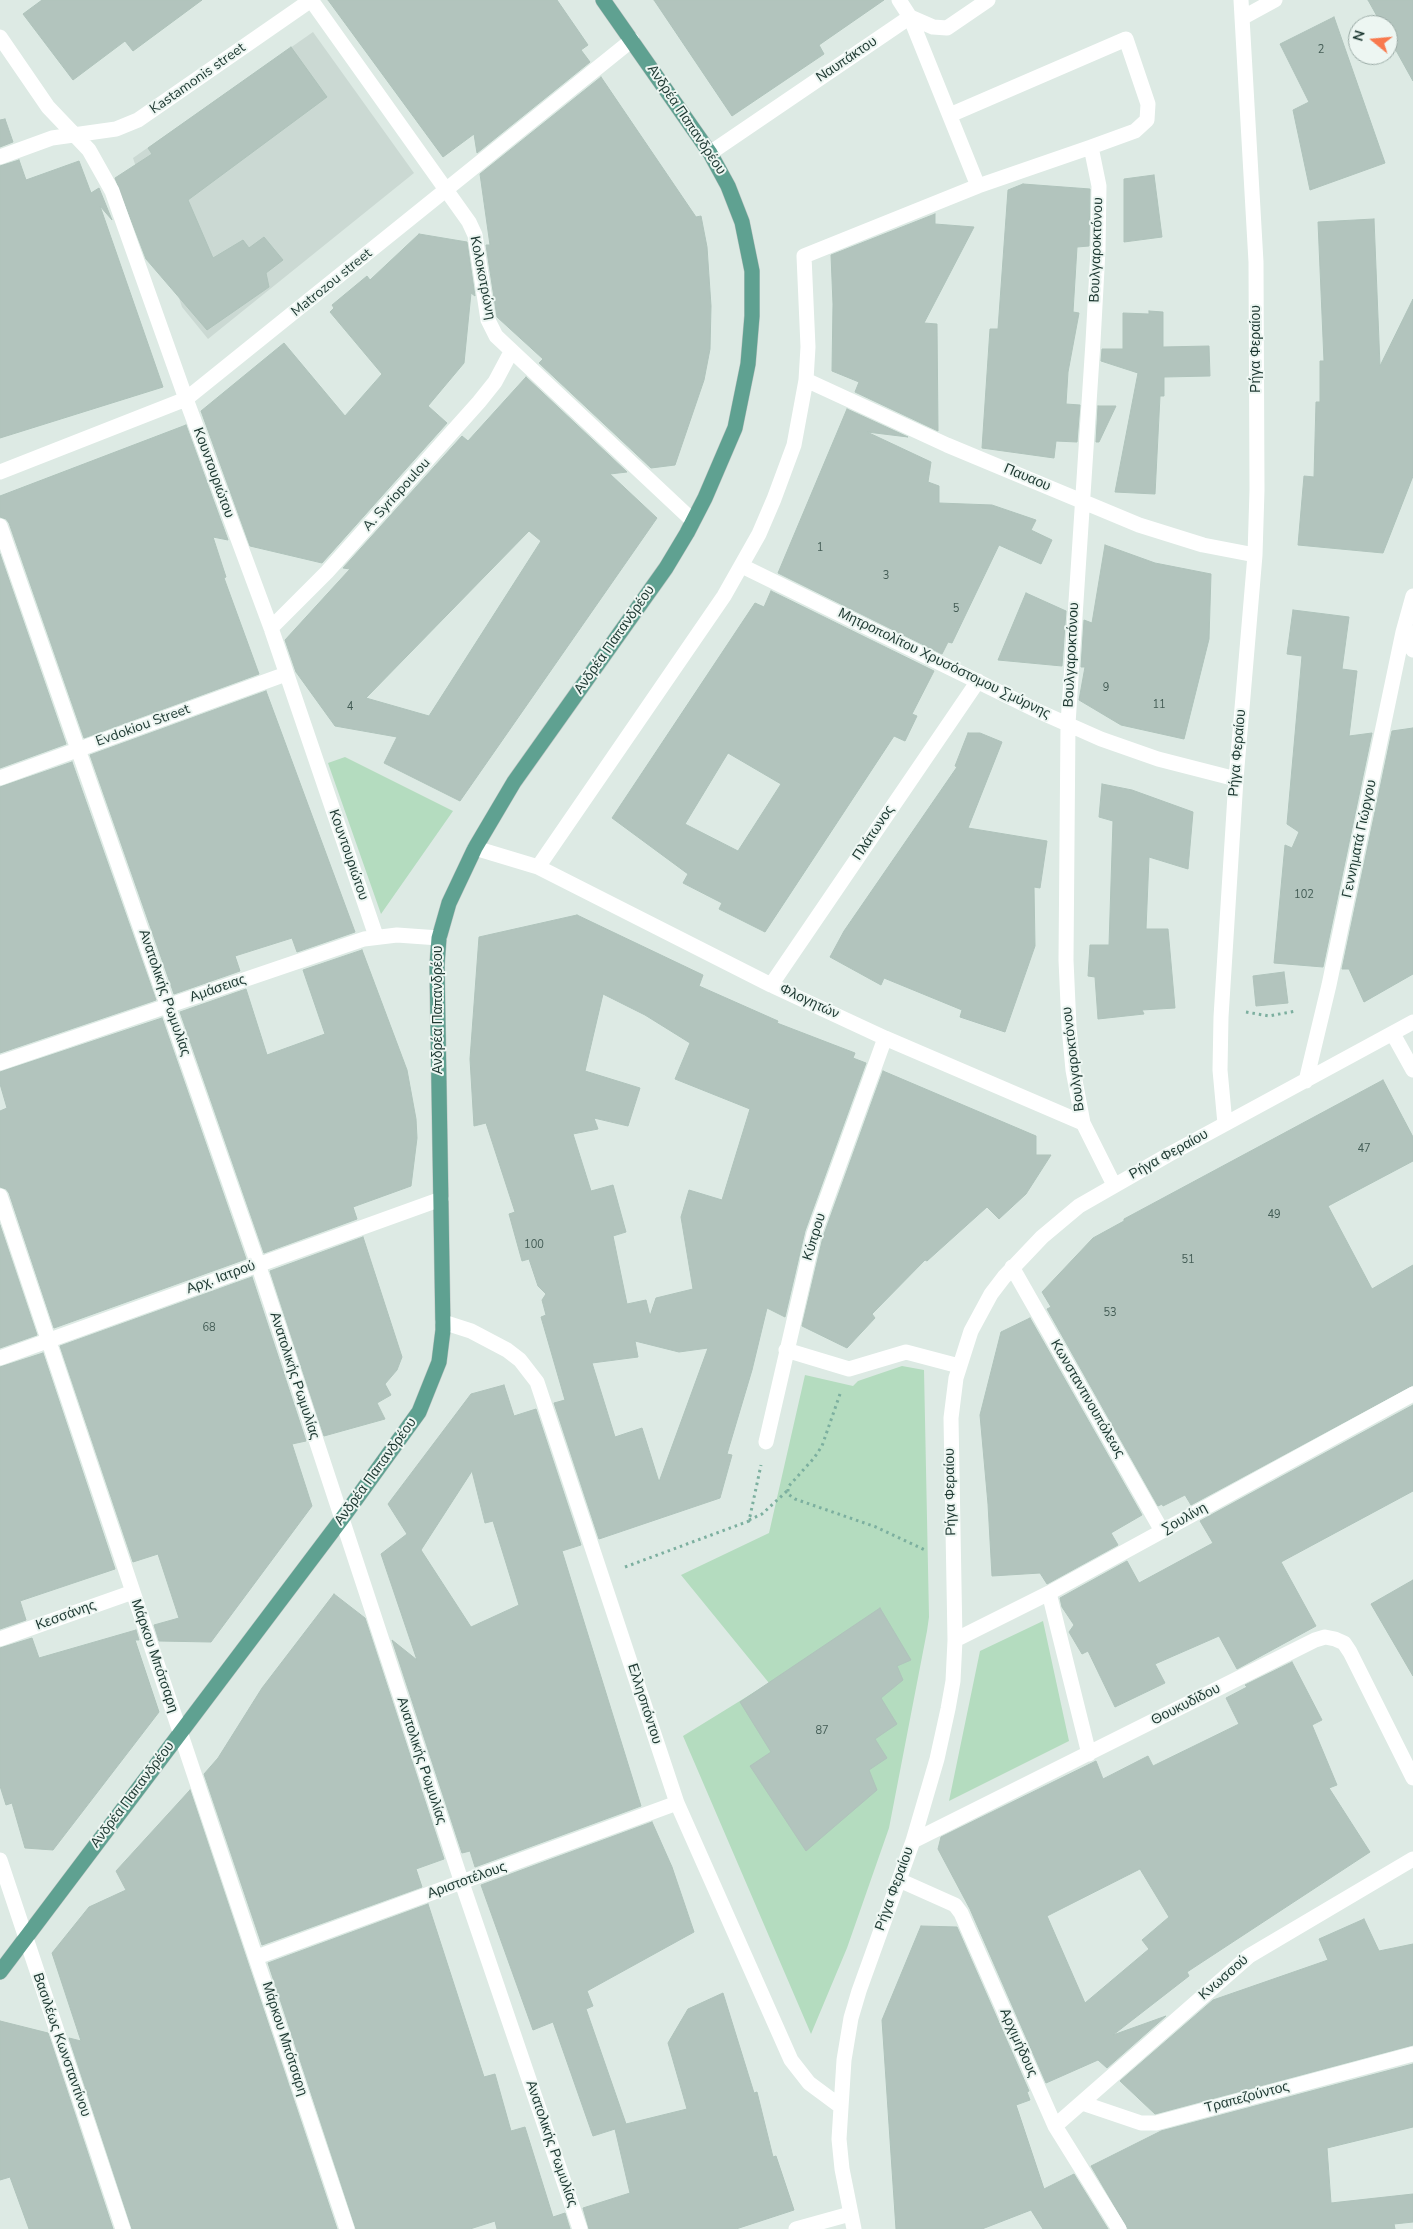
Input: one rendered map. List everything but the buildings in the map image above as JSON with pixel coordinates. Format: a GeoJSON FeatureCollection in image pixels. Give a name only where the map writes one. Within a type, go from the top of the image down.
{"type":"FeatureCollection","features":[{"type":"Feature","properties":{"kind":"main road","name":"Ανδρέα Παπανδρέου"},"geometry":{"type":"LineString","coordinates":[[0,1972],[342,1520],[420,1412],[439,1362],[443,1322],[442,1199],[436,1009],[439,938],[454,890],[475,848],[514,782],[666,568],[693,522],[735,428],[748,364],[752,316],[752,276],[747,239],[736,203],[710,153],[603,0]]}},
{"type":"Feature","properties":{"kind":"street","name":"Kastamonis street"},"geometry":{"type":"LineString","coordinates":[[74,134],[116,129],[138,120],[311,0]]}},
{"type":"Feature","properties":{"kind":"street","name":"Κολοκοτρώνη"},"geometry":{"type":"LineString","coordinates":[[311,0],[469,222],[475,235],[490,325],[496,336],[693,522]]}},
{"type":"Feature","properties":{"kind":"street"},"geometry":{"type":"LineString","coordinates":[[899,0],[910,17],[978,186]]}},
{"type":"Feature","properties":{"kind":"street"},"geometry":{"type":"LineString","coordinates":[[910,17],[933,27],[948,28],[988,0]]}},
{"type":"Feature","properties":{"kind":"street","name":"Ρήγα Φεραίου"},"geometry":{"type":"LineString","coordinates":[[852,2222],[840,2149],[840,2106],[844,2060],[851,2018],[866,1970],[913,1840],[937,1759],[953,1681],[955,1640],[950,1433],[954,1388],[959,1366],[971,1331],[984,1306],[1012,1267],[1067,1215],[1114,1185],[1225,1124],[1220,1070],[1221,1017],[1236,778],[1255,555],[1257,490],[1256,262],[1241,0]]}},
{"type":"Feature","properties":{"kind":"street"},"geometry":{"type":"LineString","coordinates":[[1242,18],[1275,0]]}},
{"type":"Feature","properties":{"kind":"street","name":"Ναυπάκτου"},"geometry":{"type":"LineString","coordinates":[[710,153],[910,17]]}},
{"type":"Feature","properties":{"kind":"street","name":"Κουντουριώτου"},"geometry":{"type":"LineString","coordinates":[[0,37],[48,107],[93,156],[112,191],[270,628],[376,936]]}},
{"type":"Feature","properties":{"kind":"street"},"geometry":{"type":"LineString","coordinates":[[538,866],[724,596],[759,534],[787,467],[801,412],[806,380],[808,339],[804,256],[978,186],[1135,131],[1147,120],[1148,104],[1126,39],[950,116]]}},
{"type":"Feature","properties":{"kind":"street","name":"Matrozou street"},"geometry":{"type":"LineString","coordinates":[[0,472],[186,399],[632,40]]}},
{"type":"Feature","properties":{"kind":"street"},"geometry":{"type":"LineString","coordinates":[[0,157],[41,142],[74,134]]}},
{"type":"Feature","properties":{"kind":"street","name":"Βουλγαροκτόνου"},"geometry":{"type":"LineString","coordinates":[[1083,1123],[1073,1070],[1067,993],[1068,724],[1098,250],[1098,186],[1091,147]]}},
{"type":"Feature","properties":{"kind":"street","name":"A. Syriopoulou"},"geometry":{"type":"LineString","coordinates":[[270,628],[327,572],[479,402],[494,382],[511,352]]}},
{"type":"Feature","properties":{"kind":"street","name":"Παυαου"},"geometry":{"type":"LineString","coordinates":[[806,380],[947,445],[1171,536],[1232,552],[1255,555]]}},
{"type":"Feature","properties":{"kind":"street","name":"Ανατολικής Ρωμυλίας"},"geometry":{"type":"LineString","coordinates":[[0,526],[80,750],[258,1264],[462,1883],[580,2229]]}},
{"type":"Feature","properties":{"kind":"street","name":"Μητροπολίτου Χρυσόστομου Σμύρνης"},"geometry":{"type":"LineString","coordinates":[[742,566],[1068,724],[1150,756],[1236,778]]}},
{"type":"Feature","properties":{"kind":"street","name":"Γεννηματά Γιώργου"},"geometry":{"type":"LineString","coordinates":[[1306,1081],[1408,629],[1413,596]]}},
{"type":"Feature","properties":{"kind":"street"},"geometry":{"type":"LineString","coordinates":[[1408,629],[1413,650]]}},
{"type":"Feature","properties":{"kind":"street","name":"Evdokiou Street"},"geometry":{"type":"LineString","coordinates":[[0,778],[286,674]]}},
{"type":"Feature","properties":{"kind":"street","name":"Πλάτωνος"},"geometry":{"type":"LineString","coordinates":[[771,984],[978,681]]}},
{"type":"Feature","properties":{"kind":"street","name":"Φλογητών"},"geometry":{"type":"LineString","coordinates":[[475,848],[538,866],[771,984],[885,1038],[1083,1123]]}},
{"type":"Feature","properties":{"kind":"street","name":"Αμάσειας"},"geometry":{"type":"LineString","coordinates":[[0,1063],[376,936],[398,935],[439,938]]}},
{"type":"Feature","properties":{"kind":"street"},"geometry":{"type":"LineString","coordinates":[[1225,1124],[1413,1022]]}},
{"type":"Feature","properties":{"kind":"street"},"geometry":{"type":"LineString","coordinates":[[1393,1034],[1413,1070]]}},
{"type":"Feature","properties":{"kind":"street","name":"Κύπρου"},"geometry":{"type":"LineString","coordinates":[[766,1442],[814,1234],[885,1038]]}},
{"type":"Feature","properties":{"kind":"street"},"geometry":{"type":"LineString","coordinates":[[1083,1123],[1114,1185]]}},
{"type":"Feature","properties":{"kind":"street","name":"Μάρκου Μπότσαρη"},"geometry":{"type":"LineString","coordinates":[[0,1196],[347,2229]]}},
{"type":"Feature","properties":{"kind":"street","name":"Αρχ. Ιατρού"},"geometry":{"type":"LineString","coordinates":[[0,1358],[442,1199]]}},
{"type":"Feature","properties":{"kind":"street","name":"Κωνσταντινουπόλεως"},"geometry":{"type":"LineString","coordinates":[[1012,1267],[1162,1532]]}},
{"type":"Feature","properties":{"kind":"street","name":"Ελλησπόντου"},"geometry":{"type":"LineString","coordinates":[[443,1322],[471,1331],[507,1350],[520,1360],[537,1382],[677,1803],[791,2060],[809,2083],[840,2106]]}},
{"type":"Feature","properties":{"kind":"street"},"geometry":{"type":"LineString","coordinates":[[786,1350],[849,1369],[906,1352],[959,1366]]}},
{"type":"Feature","properties":{"kind":"street","name":"Σουλίνη"},"geometry":{"type":"LineString","coordinates":[[955,1640],[1049,1593],[1413,1394]]}},
{"type":"Feature","properties":{"kind":"street","name":"Κεσσάνης"},"geometry":{"type":"LineString","coordinates":[[0,1639],[133,1592]]}},
{"type":"Feature","properties":{"kind":"street"},"geometry":{"type":"LineString","coordinates":[[1049,1593],[1089,1754]]}},
{"type":"Feature","properties":{"kind":"street","name":"Θουκυδίδου"},"geometry":{"type":"LineString","coordinates":[[913,1840],[1089,1754],[1314,1640],[1325,1638],[1335,1639],[1344,1643],[1350,1652],[1409,1757],[1413,1778]]}},
{"type":"Feature","properties":{"kind":"street","name":"Αριστοτέλους"},"geometry":{"type":"LineString","coordinates":[[257,1957],[677,1803]]}},
{"type":"Feature","properties":{"kind":"street","name":"Κνωσσού"},"geometry":{"type":"LineString","coordinates":[[1055,2126],[1249,1956],[1413,1859]]}},
{"type":"Feature","properties":{"kind":"street","name":"Βασιλέως Κωνσταντίνου"},"geometry":{"type":"LineString","coordinates":[[0,1860],[123,2229]]}},
{"type":"Feature","properties":{"kind":"street","name":"Αρχιμήδους"},"geometry":{"type":"LineString","coordinates":[[900,1880],[954,1905],[961,1913],[1055,2126],[1119,2229]]}},
{"type":"Feature","properties":{"kind":"street","name":"Τραπεζούντος"},"geometry":{"type":"LineString","coordinates":[[1082,2103],[1141,2123],[1156,2123],[1413,2054]]}},
{"type":"Feature","properties":{"kind":"street"},"geometry":{"type":"LineString","coordinates":[[798,2228],[852,2222]]}},
{"type":"Feature","properties":{"kind":"path"},"geometry":{"type":"LineString","coordinates":[[1250,1012],[1269,1016],[1284,1012]]}},
{"type":"Feature","properties":{"kind":"path"},"geometry":{"type":"LineString","coordinates":[[600,1572],[611,1572],[762,1514],[787,1491],[822,1446],[849,1369]]}},
{"type":"Feature","properties":{"kind":"path"},"geometry":{"type":"LineString","coordinates":[[749,1520],[766,1442]]}},
{"type":"Feature","properties":{"kind":"path"},"geometry":{"type":"LineString","coordinates":[[787,1491],[795,1499],[876,1527],[908,1541]]}},
{"type":"Feature","properties":{"kind":"shaded area"},"geometry":{"type":"Polygon","coordinates":[[[313,32],[414,173],[208,339],[182,307],[133,158],[313,32]]]}},
{"type":"Feature","properties":{"kind":"green space"},"geometry":{"type":"Polygon","coordinates":[[[345,757],[453,811],[381,914],[328,763],[345,757]]]}},
{"type":"Feature","properties":{"kind":"green space"},"geometry":{"type":"Polygon","coordinates":[[[902,1366],[924,1370],[929,1617],[889,1828],[847,1948],[811,2034],[683,1736],[769,1683],[681,1575],[769,1533],[805,1375],[853,1386],[858,1381],[902,1366]]]}},
{"type":"Feature","properties":{"kind":"green space"},"geometry":{"type":"Polygon","coordinates":[[[1043,1621],[1069,1741],[949,1801],[980,1651],[1043,1621]]]}}]}
